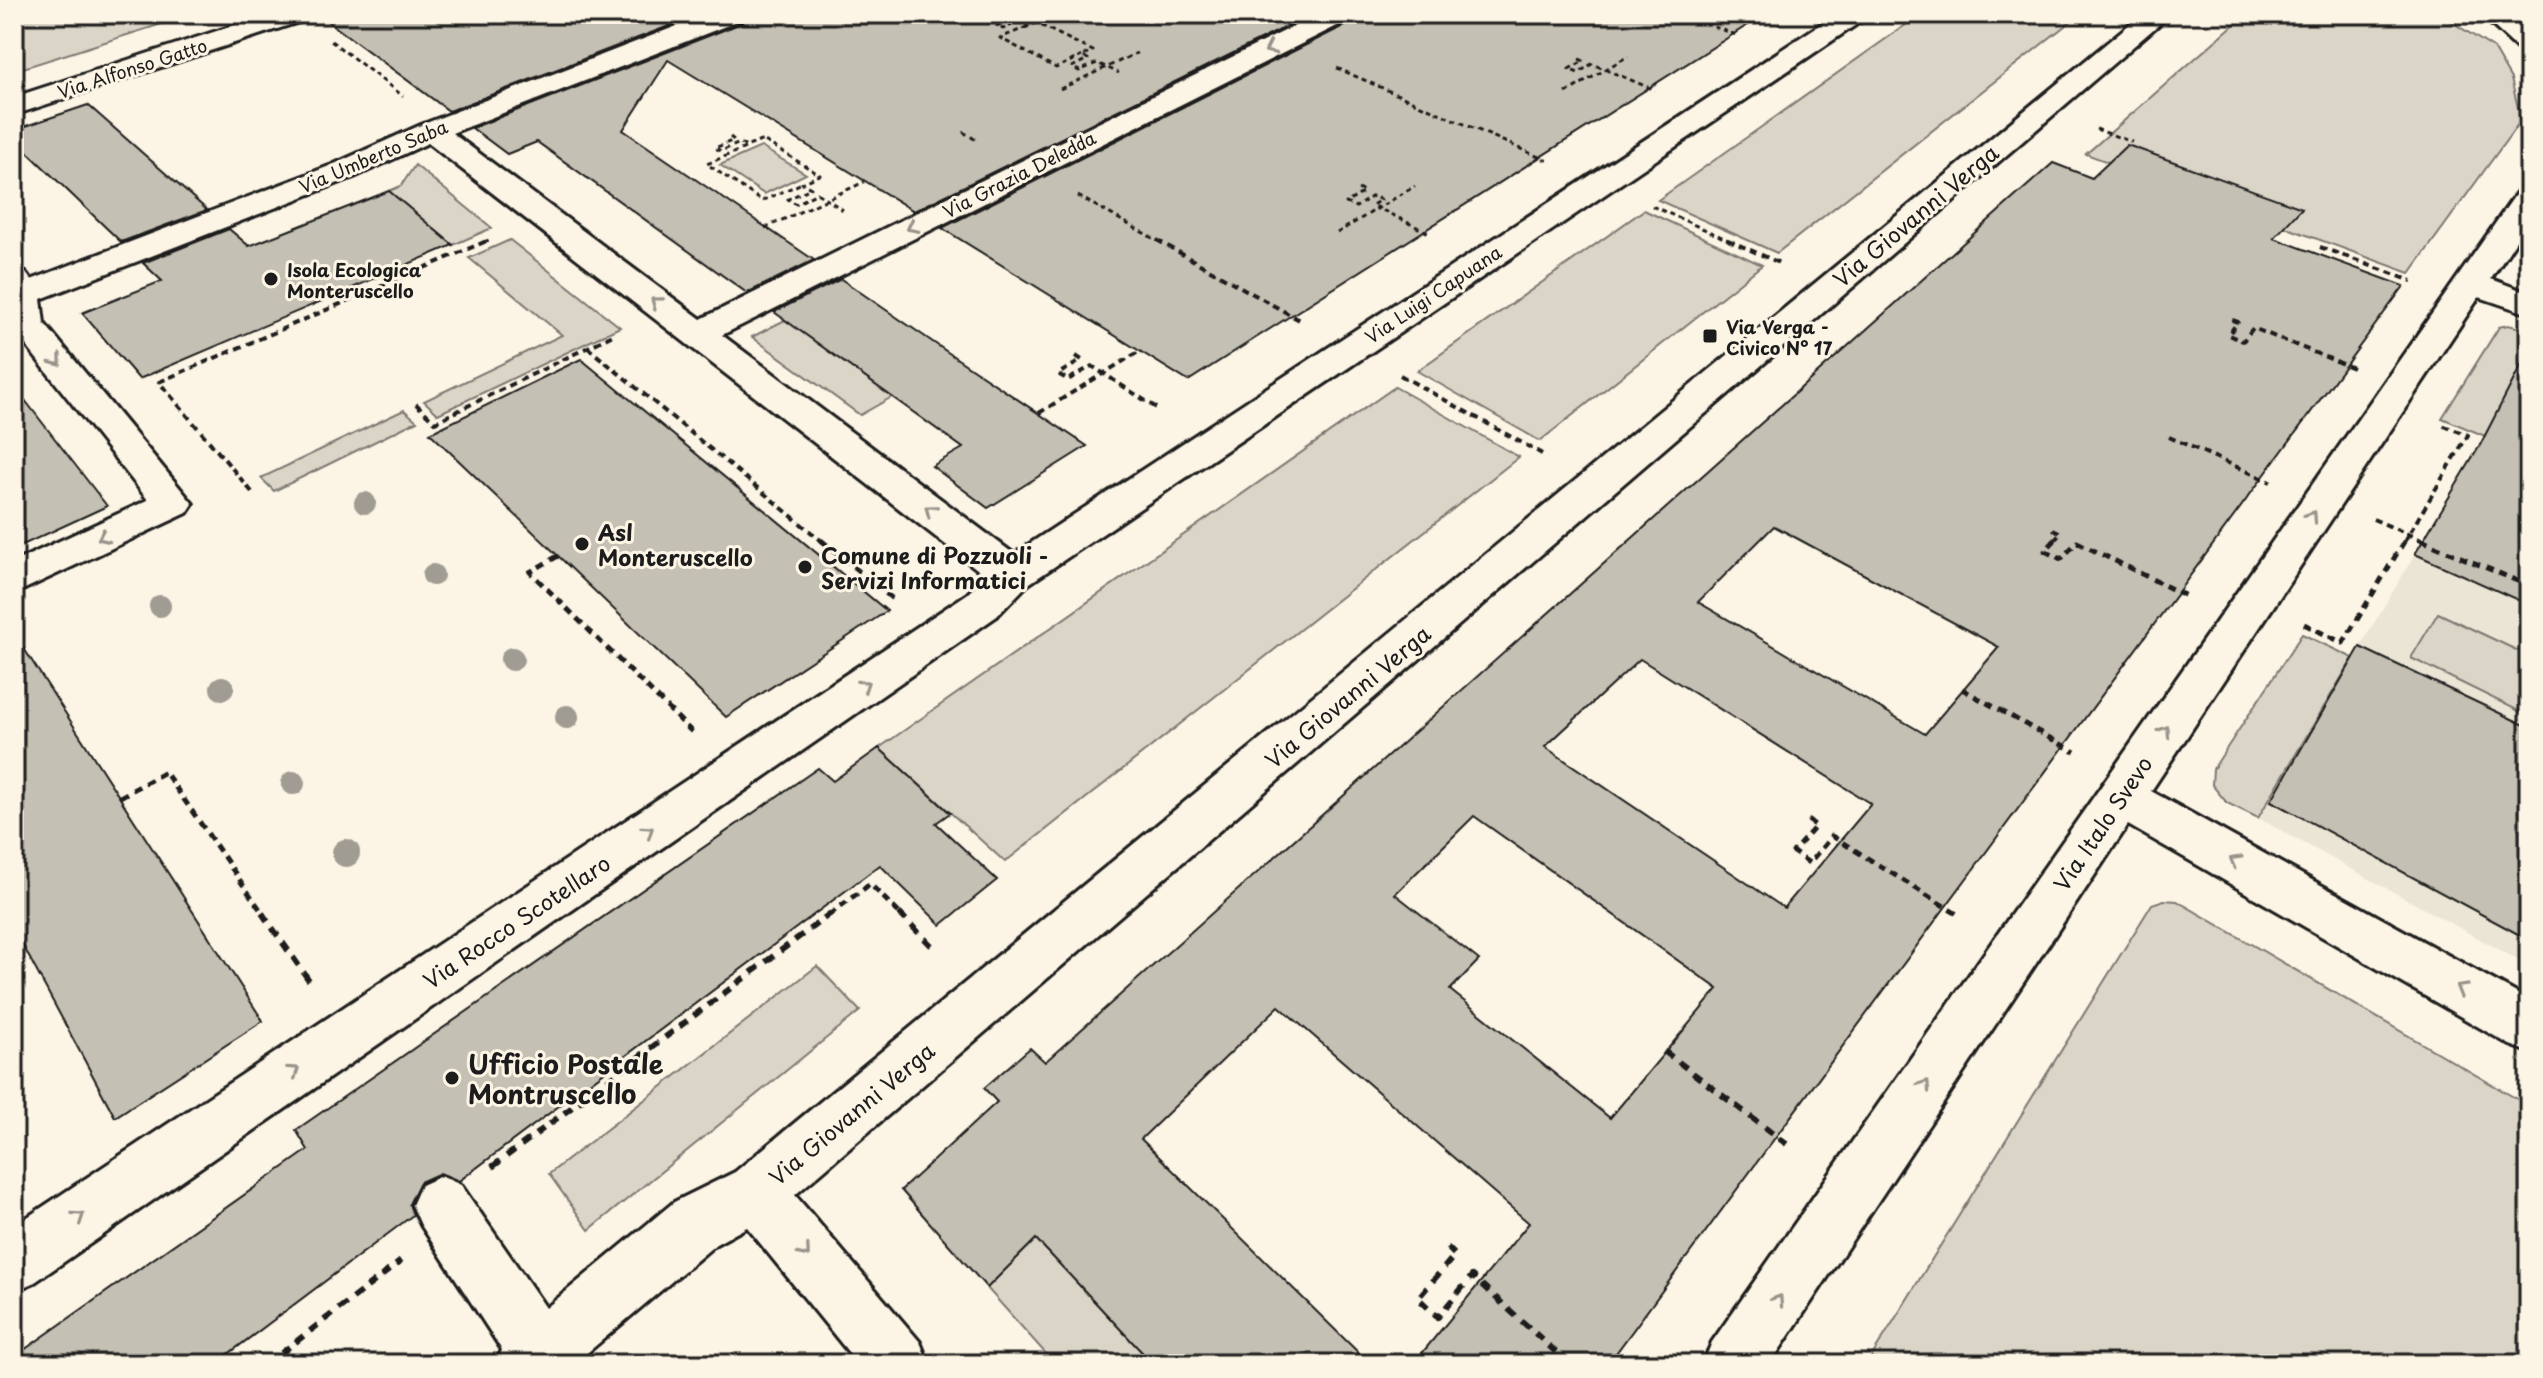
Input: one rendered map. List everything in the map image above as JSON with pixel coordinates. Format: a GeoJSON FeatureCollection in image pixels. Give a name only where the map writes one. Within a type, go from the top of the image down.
{"type":"FeatureCollection","features":[{"type":"Feature","properties":{"kind":"street","name":"Via Alfonso Gatto"},"geometry":{"type":"LineString","coordinates":[[14,106],[296,14]]}},
{"type":"Feature","properties":{"kind":"street","name":"Via Umberto Saba"},"geometry":{"type":"LineString","coordinates":[[17,291],[343,171],[423,118],[732,14]]}},
{"type":"Feature","properties":{"kind":"street","name":"Via Grazia Deledda"},"geometry":{"type":"LineString","coordinates":[[698,334],[1340,14]]}},
{"type":"Feature","properties":{"kind":"street","name":"Via Luigi Capuana"},"geometry":{"type":"LineString","coordinates":[[1013,575],[1854,14]]}},
{"type":"Feature","properties":{"kind":"street","name":"Via Giovanni Verga"},"geometry":{"type":"LineString","coordinates":[[534,1358],[695,1223],[755,1192],[2158,14]]}},
{"type":"Feature","properties":{"kind":"street"},"geometry":{"type":"LineString","coordinates":[[2493,14],[2529,44]]}},
{"type":"Feature","properties":{"kind":"street"},"geometry":{"type":"LineString","coordinates":[[423,118],[1013,575]]}},
{"type":"Feature","properties":{"kind":"street","name":"Via Italo Svevo"},"geometry":{"type":"LineString","coordinates":[[1734,1364],[2529,198]]}},
{"type":"Feature","properties":{"kind":"street"},"geometry":{"type":"LineString","coordinates":[[2471,283],[2529,304]]}},
{"type":"Feature","properties":{"kind":"street"},"geometry":{"type":"LineString","coordinates":[[14,579],[173,504],[27,324],[17,291]]}},
{"type":"Feature","properties":{"kind":"street","name":"Via Rocco Scotellaro"},"geometry":{"type":"LineString","coordinates":[[14,1261],[982,605],[1013,575]]}},
{"type":"Feature","properties":{"kind":"street"},"geometry":{"type":"LineString","coordinates":[[2120,797],[2529,1028]]}},
{"type":"Feature","properties":{"kind":"street"},"geometry":{"type":"LineString","coordinates":[[755,1192],[898,1364]]}},
{"type":"Feature","properties":{"kind":"street"},"geometry":{"type":"LineString","coordinates":[[428,1228],[534,1358]]}},
{"type":"Feature","properties":{"kind":"path"},"geometry":{"type":"LineString","coordinates":[[1680,14],[1740,36]]}},
{"type":"Feature","properties":{"kind":"path"},"geometry":{"type":"LineString","coordinates":[[1009,19],[997,26],[1003,29],[1019,22],[1027,27]]}},
{"type":"Feature","properties":{"kind":"path"},"geometry":{"type":"LineString","coordinates":[[1036,23],[1093,51],[1082,56],[1056,68],[1000,38],[1036,23]]}},
{"type":"Feature","properties":{"kind":"path"},"geometry":{"type":"LineString","coordinates":[[321,33],[423,118]]}},
{"type":"Feature","properties":{"kind":"path"},"geometry":{"type":"LineString","coordinates":[[1060,89],[1137,53]]}},
{"type":"Feature","properties":{"kind":"path"},"geometry":{"type":"LineString","coordinates":[[1082,56],[1088,59],[1072,67],[1079,71],[1097,63]]}},
{"type":"Feature","properties":{"kind":"path"},"geometry":{"type":"LineString","coordinates":[[1566,93],[1628,56]]}},
{"type":"Feature","properties":{"kind":"path"},"geometry":{"type":"LineString","coordinates":[[1579,59],[1584,61],[1569,69],[1578,73],[1592,64],[1656,90]]}},
{"type":"Feature","properties":{"kind":"path"},"geometry":{"type":"LineString","coordinates":[[1329,64],[1546,160]]}},
{"type":"Feature","properties":{"kind":"path"},"geometry":{"type":"LineString","coordinates":[[2096,129],[2132,142]]}},
{"type":"Feature","properties":{"kind":"path"},"geometry":{"type":"LineString","coordinates":[[730,137],[734,140],[715,148],[721,151],[740,143],[746,147]]}},
{"type":"Feature","properties":{"kind":"path"},"geometry":{"type":"LineString","coordinates":[[763,140],[820,175],[802,183],[762,201],[707,164],[763,140]]}},
{"type":"Feature","properties":{"kind":"path"},"geometry":{"type":"LineString","coordinates":[[765,228],[864,182]]}},
{"type":"Feature","properties":{"kind":"path"},"geometry":{"type":"LineString","coordinates":[[802,183],[811,188],[788,199],[796,204],[817,193]]}},
{"type":"Feature","properties":{"kind":"path"},"geometry":{"type":"LineString","coordinates":[[1337,233],[1415,186]]}},
{"type":"Feature","properties":{"kind":"path"},"geometry":{"type":"LineString","coordinates":[[1358,189],[1364,192],[1346,203],[1356,207],[1373,196],[1381,200],[1372,205],[1431,234]]}},
{"type":"Feature","properties":{"kind":"path"},"geometry":{"type":"LineString","coordinates":[[1075,194],[1298,319]]}},
{"type":"Feature","properties":{"kind":"path"},"geometry":{"type":"LineString","coordinates":[[1640,201],[1783,264]]}},
{"type":"Feature","properties":{"kind":"path"},"geometry":{"type":"LineString","coordinates":[[252,492],[159,382],[496,237]]}},
{"type":"Feature","properties":{"kind":"path"},"geometry":{"type":"LineString","coordinates":[[2320,247],[2417,282]]}},
{"type":"Feature","properties":{"kind":"path"},"geometry":{"type":"LineString","coordinates":[[2232,320],[2238,322],[2228,335],[2243,341],[2253,328],[2354,369]]}},
{"type":"Feature","properties":{"kind":"path"},"geometry":{"type":"LineString","coordinates":[[416,404],[435,422],[619,331]]}},
{"type":"Feature","properties":{"kind":"path"},"geometry":{"type":"LineString","coordinates":[[587,347],[896,602]]}},
{"type":"Feature","properties":{"kind":"path"},"geometry":{"type":"LineString","coordinates":[[1039,413],[1140,351]]}},
{"type":"Feature","properties":{"kind":"path"},"geometry":{"type":"LineString","coordinates":[[1076,356],[1082,360],[1058,374],[1068,380],[1092,366],[1158,409]]}},
{"type":"Feature","properties":{"kind":"path"},"geometry":{"type":"LineString","coordinates":[[1391,370],[1542,454]]}},
{"type":"Feature","properties":{"kind":"path"},"geometry":{"type":"LineString","coordinates":[[2296,620],[2343,643],[2468,435],[2427,419]]}},
{"type":"Feature","properties":{"kind":"path"},"geometry":{"type":"LineString","coordinates":[[2169,437],[2272,482]]}},
{"type":"Feature","properties":{"kind":"path"},"geometry":{"type":"LineString","coordinates":[[2364,515],[2529,586]]}},
{"type":"Feature","properties":{"kind":"path"},"geometry":{"type":"LineString","coordinates":[[2053,529],[2061,533],[2045,551],[2061,559],[2077,542],[2188,597]]}},
{"type":"Feature","properties":{"kind":"path"},"geometry":{"type":"LineString","coordinates":[[558,556],[530,572],[696,736]]}},
{"type":"Feature","properties":{"kind":"path"},"geometry":{"type":"LineString","coordinates":[[1962,689],[2075,752]]}},
{"type":"Feature","properties":{"kind":"path"},"geometry":{"type":"LineString","coordinates":[[120,797],[165,772],[314,987]]}},
{"type":"Feature","properties":{"kind":"path"},"geometry":{"type":"LineString","coordinates":[[1808,820],[1816,826],[1793,852],[1809,863],[1832,836],[1957,914]]}},
{"type":"Feature","properties":{"kind":"path"},"geometry":{"type":"LineString","coordinates":[[267,1364],[428,1228],[870,884],[935,949]]}},
{"type":"Feature","properties":{"kind":"path"},"geometry":{"type":"LineString","coordinates":[[1664,1051],[1789,1146]]}},
{"type":"Feature","properties":{"kind":"path"},"geometry":{"type":"LineString","coordinates":[[1447,1247],[1455,1255],[1418,1298],[1438,1317],[1472,1276],[1569,1364]]}},
{"type":"Feature","properties":{"kind":"shaded area"},"geometry":{"type":"Polygon","coordinates":[[[14,14],[193,14],[14,71],[14,14]]]}},
{"type":"Feature","properties":{"kind":"shaded area"},"geometry":{"type":"Polygon","coordinates":[[[1921,14],[2080,14],[1777,253],[1658,200],[1921,14]]]}},
{"type":"Feature","properties":{"kind":"shaded area"},"geometry":{"type":"Polygon","coordinates":[[[2246,14],[2439,14],[2493,48],[2511,79],[2521,120],[2410,273],[2086,154],[2246,14]]]}},
{"type":"Feature","properties":{"kind":"shaded area"},"geometry":{"type":"Polygon","coordinates":[[[761,147],[806,174],[764,194],[720,165],[761,147]]]}},
{"type":"Feature","properties":{"kind":"shaded area"},"geometry":{"type":"Polygon","coordinates":[[[415,165],[492,228],[453,245],[389,191],[401,186],[415,165]]]}},
{"type":"Feature","properties":{"kind":"shaded area"},"geometry":{"type":"Polygon","coordinates":[[[1644,210],[1762,265],[1540,441],[1417,371],[1644,210]]]}},
{"type":"Feature","properties":{"kind":"shaded area"},"geometry":{"type":"Polygon","coordinates":[[[510,240],[620,327],[438,414],[424,401],[562,335],[469,258],[510,240]]]}},
{"type":"Feature","properties":{"kind":"shaded area"},"geometry":{"type":"Polygon","coordinates":[[[785,320],[892,397],[860,415],[752,337],[785,320]]]}},
{"type":"Feature","properties":{"kind":"shaded area"},"geometry":{"type":"Polygon","coordinates":[[[2508,325],[2529,330],[2529,363],[2485,436],[2442,418],[2499,327],[2508,325]]]}},
{"type":"Feature","properties":{"kind":"shaded area"},"geometry":{"type":"Polygon","coordinates":[[[2529,363],[2529,966],[2258,818],[2529,363]]]}},
{"type":"Feature","properties":{"kind":"shaded area"},"geometry":{"type":"Polygon","coordinates":[[[1395,387],[1519,457],[1005,862],[879,748],[1395,387]]]}},
{"type":"Feature","properties":{"kind":"shaded area"},"geometry":{"type":"Polygon","coordinates":[[[404,410],[417,421],[274,491],[261,478],[404,410]]]}},
{"type":"Feature","properties":{"kind":"shaded area"},"geometry":{"type":"Polygon","coordinates":[[[2438,613],[2529,656],[2529,716],[2411,658],[2438,613]]]}},
{"type":"Feature","properties":{"kind":"shaded area"},"geometry":{"type":"Polygon","coordinates":[[[2302,634],[2353,658],[2258,818],[2227,803],[2212,785],[2213,769],[2302,634]]]}},
{"type":"Feature","properties":{"kind":"shaded area"},"geometry":{"type":"Polygon","coordinates":[[[2164,900],[2177,901],[2529,1106],[2529,1364],[1867,1364],[2152,904],[2164,900]]]}},
{"type":"Feature","properties":{"kind":"shaded area"},"geometry":{"type":"Polygon","coordinates":[[[817,966],[860,1011],[589,1230],[549,1174],[817,966]]]}},
{"type":"Feature","properties":{"kind":"shaded area"},"geometry":{"type":"Polygon","coordinates":[[[1036,1239],[1153,1364],[1055,1364],[987,1288],[1036,1239]]]}},
{"type":"Feature","properties":{"kind":"building"},"geometry":{"type":"Polygon","coordinates":[[[318,14],[700,14],[449,111],[318,14]]]}},
{"type":"Feature","properties":{"kind":"building"},"geometry":{"type":"Polygon","coordinates":[[[748,14],[1312,14],[914,211],[668,60],[623,130],[814,260],[747,293],[537,142],[507,154],[472,128],[742,23],[748,14]]]}},
{"type":"Feature","properties":{"kind":"building"},"geometry":{"type":"Polygon","coordinates":[[[1356,14],[1765,14],[1188,381],[942,228],[1350,23],[1356,14]]]}},
{"type":"Feature","properties":{"kind":"building"},"geometry":{"type":"Polygon","coordinates":[[[88,105],[207,210],[121,242],[14,139],[14,130],[88,105]]]}},
{"type":"Feature","properties":{"kind":"building"},"geometry":{"type":"Polygon","coordinates":[[[2127,145],[2302,208],[2274,238],[2404,286],[1608,1364],[1413,1364],[1529,1223],[1279,1006],[1141,1139],[1370,1364],[1153,1364],[1036,1239],[987,1288],[901,1190],[997,1102],[984,1088],[1030,1048],[1045,1062],[2053,163],[2092,178],[2127,145]],[[1774,526],[1698,602],[1925,734],[1999,647],[1774,526]],[[1640,659],[1545,747],[1784,908],[1871,804],[1640,659]],[[1474,816],[1395,894],[1479,960],[1450,990],[1610,1118],[1718,989],[1474,816]]]}},
{"type":"Feature","properties":{"kind":"building","name":"Isola Ecologica Monteruscello"},"geometry":{"type":"Polygon","coordinates":[[[389,191],[453,245],[139,379],[82,313],[162,281],[143,263],[229,229],[249,246],[389,191]]]}},
{"type":"Feature","properties":{"kind":"building"},"geometry":{"type":"Polygon","coordinates":[[[841,279],[1087,446],[988,508],[932,466],[963,448],[774,312],[841,279]]]}},
{"type":"Feature","properties":{"kind":"building"},"geometry":{"type":"Polygon","coordinates":[[[2529,350],[2529,605],[2415,554],[2479,447],[2529,350]]]}},
{"type":"Feature","properties":{"kind":"building"},"geometry":{"type":"Polygon","coordinates":[[[581,359],[887,611],[726,717],[430,433],[581,359]]]}},
{"type":"Feature","properties":{"kind":"building"},"geometry":{"type":"Polygon","coordinates":[[[14,386],[107,506],[14,549],[14,386]]]}},
{"type":"Feature","properties":{"kind":"building"},"geometry":{"type":"Polygon","coordinates":[[[14,633],[263,1021],[115,1117],[14,929],[14,633]]]}},
{"type":"Feature","properties":{"kind":"building"},"geometry":{"type":"Polygon","coordinates":[[[2360,647],[2529,727],[2529,940],[2271,801],[2360,647]]]}},
{"type":"Feature","properties":{"kind":"building"},"geometry":{"type":"Polygon","coordinates":[[[879,748],[950,813],[936,823],[997,880],[941,925],[880,865],[459,1181],[440,1173],[420,1182],[409,1204],[413,1215],[215,1364],[14,1364],[14,1357],[308,1150],[296,1130],[818,768],[833,781],[879,748]]]}},
{"type":"Feature","properties":{"kind":"place","name":"Isola Ecologica Monteruscello"},"geometry":{"type":"Point","coordinates":[271,279]}},
{"type":"Feature","properties":{"kind":"place","name":"Via Verga - Civico N° 17"},"geometry":{"type":"Point","coordinates":[1710,336]}},
{"type":"Feature","properties":{"kind":"place","name":"Asl Monteruscello"},"geometry":{"type":"Point","coordinates":[582,544]}},
{"type":"Feature","properties":{"kind":"place","name":"Comune di Pozzuoli - Servizi Informatici"},"geometry":{"type":"Point","coordinates":[805,567]}},
{"type":"Feature","properties":{"kind":"place","name":"Ufficio Postale Montruscello"},"geometry":{"type":"Point","coordinates":[452,1078]}}]}
